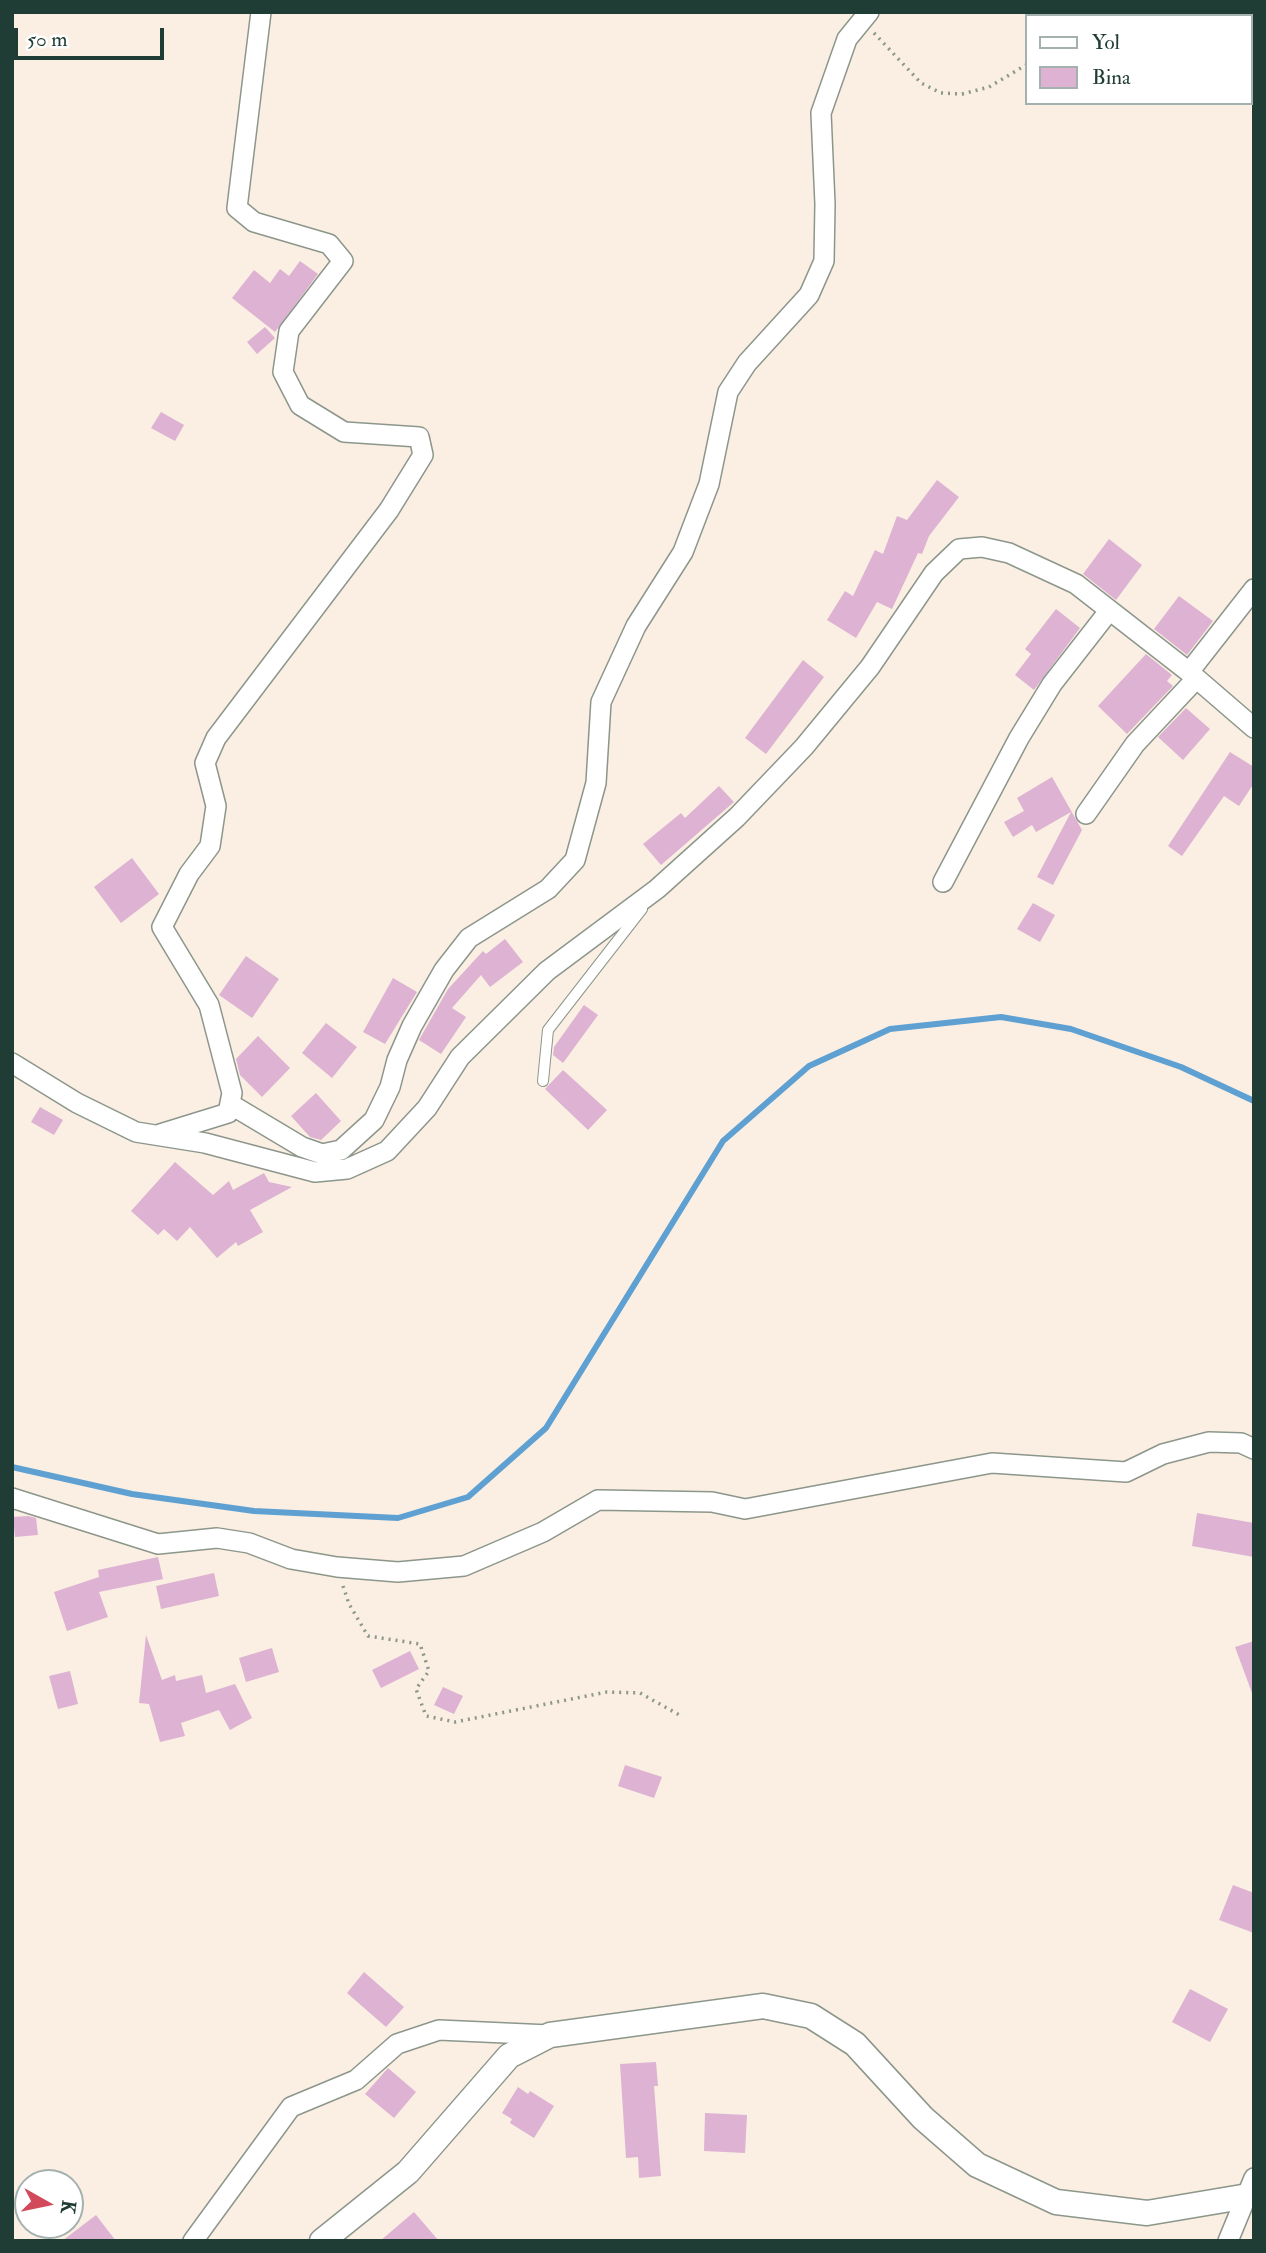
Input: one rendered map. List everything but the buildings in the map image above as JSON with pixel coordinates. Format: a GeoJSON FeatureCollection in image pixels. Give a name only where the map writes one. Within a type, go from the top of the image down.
{"type":"FeatureCollection","features":[{"type":"Feature","properties":{"kind":"street"},"geometry":{"type":"LineString","coordinates":[[155,1135],[228,1112],[232,1093],[209,1005],[162,927],[189,874],[210,846],[215,806],[205,763],[216,738],[389,510],[423,456],[419,437],[344,432],[300,405],[283,372],[289,331],[343,261],[329,244],[254,222],[237,208],[261,12]]}},
{"type":"Feature","properties":{"kind":"street"},"geometry":{"type":"LineString","coordinates":[[230,1104],[302,1147],[322,1154],[341,1150],[374,1120],[390,1087],[397,1059],[412,1026],[444,970],[469,938],[548,889],[575,860],[596,783],[601,702],[636,626],[683,552],[709,484],[728,392],[747,363],[809,295],[824,261],[825,204],[821,113],[847,39],[866,17]]}},
{"type":"Feature","properties":{"kind":"street"},"geometry":{"type":"LineString","coordinates":[[12,1063],[88,1108],[136,1132],[205,1143],[315,1172],[347,1169],[387,1151],[427,1108],[460,1057],[547,971],[657,889],[737,817],[804,747],[870,667],[934,573],[959,549],[982,547],[1009,553],[1076,584],[1254,729]]}},
{"type":"Feature","properties":{"kind":"street"},"geometry":{"type":"LineString","coordinates":[[1086,814],[1135,744],[1192,676],[1254,589]]}},
{"type":"Feature","properties":{"kind":"street"},"geometry":{"type":"LineString","coordinates":[[943,882],[1019,738],[1052,684],[1109,611]]}},
{"type":"Feature","properties":{"kind":"street"},"geometry":{"type":"LineString","coordinates":[[12,1498],[158,1544],[217,1538],[248,1543],[291,1559],[337,1567],[398,1572],[464,1566],[543,1532],[598,1500],[712,1502],[745,1509],[786,1499],[992,1463],[1126,1472],[1163,1454],[1209,1442],[1241,1443],[1254,1449]]}},
{"type":"Feature","properties":{"kind":"street"},"geometry":{"type":"LineString","coordinates":[[193,2241],[291,2107],[356,2080],[397,2043],[439,2029],[550,2035],[763,2006],[811,2015],[855,2044],[923,2118],[976,2165],[1056,2202],[1147,2213],[1252,2189]]}},
{"type":"Feature","properties":{"kind":"street"},"geometry":{"type":"LineString","coordinates":[[322,2241],[408,2172],[509,2056],[550,2035]]}},
{"type":"Feature","properties":{"kind":"street"},"geometry":{"type":"LineString","coordinates":[[1228,2241],[1252,2189]]}},
{"type":"Feature","properties":{"kind":"lane"},"geometry":{"type":"LineString","coordinates":[[543,1081],[548,1030],[657,889]]}},
{"type":"Feature","properties":{"kind":"path"},"geometry":{"type":"LineString","coordinates":[[866,17],[921,83],[941,93],[962,94],[989,87],[1024,66]]}},
{"type":"Feature","properties":{"kind":"path"},"geometry":{"type":"LineString","coordinates":[[337,1567],[349,1604],[368,1636],[420,1644],[429,1671],[416,1689],[426,1716],[455,1722],[607,1692],[640,1693],[683,1717]]}},
{"type":"Feature","properties":{"kind":"waterway"},"geometry":{"type":"LineString","coordinates":[[12,1467],[132,1494],[254,1511],[398,1518],[468,1497],[546,1428],[723,1141],[809,1066],[890,1029],[1001,1017],[1071,1029],[1181,1067],[1254,1101]]}}]}
